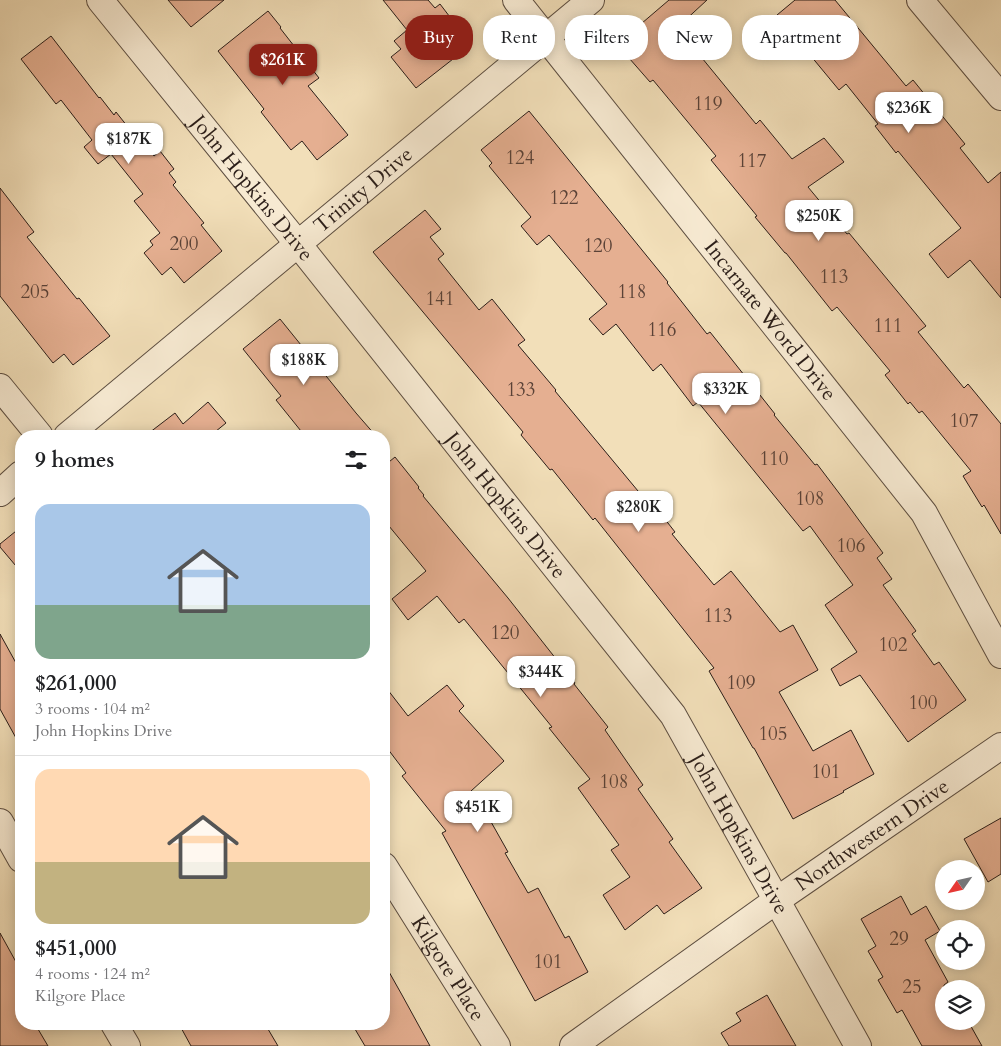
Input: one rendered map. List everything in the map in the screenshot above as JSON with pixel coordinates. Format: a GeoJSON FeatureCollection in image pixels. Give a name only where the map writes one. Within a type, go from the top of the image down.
{"type":"FeatureCollection","features":[{"type":"Feature","properties":{"kind":"street","name":"John Hopkins Drive"},"geometry":{"type":"LineString","coordinates":[[100,0],[298,244],[673,715],[858,1046]]}},
{"type":"Feature","properties":{"kind":"street","name":"Incarnate Word Drive"},"geometry":{"type":"LineString","coordinates":[[516,0],[528,15]]}},
{"type":"Feature","properties":{"kind":"street","name":"Trinity Drive"},"geometry":{"type":"LineString","coordinates":[[555,30],[591,0]]}},
{"type":"Feature","properties":{"kind":"street"},"geometry":{"type":"LineString","coordinates":[[920,0],[1001,97]]}},
{"type":"Feature","properties":{"kind":"street","name":"Incarnate Word Drive"},"geometry":{"type":"LineString","coordinates":[[555,48],[924,513],[1001,655]]}},
{"type":"Feature","properties":{"kind":"street","name":"Trinity Drive"},"geometry":{"type":"LineString","coordinates":[[73,430],[518,60]]}},
{"type":"Feature","properties":{"kind":"street"},"geometry":{"type":"LineString","coordinates":[[0,387],[35,430]]}},
{"type":"Feature","properties":{"kind":"street"},"geometry":{"type":"LineString","coordinates":[[0,493],[15,479]]}},
{"type":"Feature","properties":{"kind":"street","name":"Northwestern Drive"},"geometry":{"type":"LineString","coordinates":[[573,1046],[777,900],[1001,746]]}},
{"type":"Feature","properties":{"kind":"street"},"geometry":{"type":"LineString","coordinates":[[0,822],[15,848]]}},
{"type":"Feature","properties":{"kind":"street","name":"Kilgore Place"},"geometry":{"type":"LineString","coordinates":[[390,876],[497,1046]]}},
{"type":"Feature","properties":{"kind":"street"},"geometry":{"type":"LineString","coordinates":[[118,1030],[127,1046]]}},
{"type":"Feature","properties":{"kind":"building"},"geometry":{"type":"Polygon","coordinates":[[[168,0],[224,0],[191,27],[168,0]]]}},
{"type":"Feature","properties":{"kind":"building"},"geometry":{"type":"Polygon","coordinates":[[[383,0],[428,0],[435,8],[440,4],[448,15],[405,15],[405,28],[383,0]]]}},
{"type":"Feature","properties":{"kind":"building"},"geometry":{"type":"Polygon","coordinates":[[[669,0],[707,0],[691,15],[658,15],[658,60],[704,60],[756,124],[760,120],[792,159],[824,138],[844,162],[808,187],[926,326],[918,332],[964,388],[968,384],[1001,424],[1001,534],[984,505],[982,507],[963,476],[971,471],[922,411],[919,413],[910,402],[908,404],[885,375],[890,371],[837,307],[832,311],[711,160],[716,156],[653,80],[650,82],[631,60],[648,60],[648,18],[669,0]]]}},
{"type":"Feature","properties":{"kind":"building"},"geometry":{"type":"Polygon","coordinates":[[[795,0],[835,0],[847,15],[777,15],[795,0]]]}},
{"type":"Feature","properties":{"kind":"building"},"geometry":{"type":"Polygon","coordinates":[[[268,11],[319,78],[308,86],[348,135],[317,160],[302,141],[291,150],[261,112],[264,109],[218,51],[268,11]]]}},
{"type":"Feature","properties":{"kind":"building"},"geometry":{"type":"Polygon","coordinates":[[[859,29],[906,86],[913,80],[965,144],[960,148],[988,183],[1001,172],[1001,298],[970,260],[948,278],[929,254],[961,228],[898,151],[896,153],[875,126],[878,124],[846,84],[839,90],[814,60],[859,60],[859,29]]]}},
{"type":"Feature","properties":{"kind":"building"},"geometry":{"type":"Polygon","coordinates":[[[405,32],[405,60],[452,60],[416,88],[391,57],[401,49],[394,41],[405,32]]]}},
{"type":"Feature","properties":{"kind":"building"},"geometry":{"type":"Polygon","coordinates":[[[51,36],[99,98],[114,115],[116,112],[143,146],[145,144],[154,156],[160,151],[174,169],[169,173],[176,182],[173,185],[204,223],[201,225],[222,251],[184,283],[171,267],[162,275],[144,253],[153,245],[150,241],[160,233],[134,201],[143,194],[111,154],[98,164],[84,147],[92,140],[61,100],[56,104],[21,59],[51,36]]]}},
{"type":"Feature","properties":{"kind":"building"},"geometry":{"type":"Polygon","coordinates":[[[529,111],[668,282],[707,334],[710,332],[774,415],[815,465],[817,464],[883,553],[877,558],[892,579],[883,585],[916,631],[912,634],[934,665],[939,662],[966,700],[908,742],[860,675],[840,686],[831,669],[857,652],[825,605],[853,585],[810,526],[803,531],[698,402],[693,406],[661,364],[653,371],[616,324],[603,335],[589,319],[607,304],[549,235],[537,245],[521,226],[531,217],[489,166],[492,163],[481,150],[529,111]]]}},
{"type":"Feature","properties":{"kind":"building"},"geometry":{"type":"Polygon","coordinates":[[[0,188],[34,232],[27,237],[77,299],[79,298],[110,336],[73,365],[64,354],[53,363],[0,296],[0,188]]]}},
{"type":"Feature","properties":{"kind":"building"},"geometry":{"type":"Polygon","coordinates":[[[425,210],[441,229],[430,237],[444,254],[438,259],[479,310],[492,299],[525,340],[518,345],[643,497],[646,495],[675,532],[672,534],[714,585],[731,571],[780,632],[793,625],[818,670],[779,692],[813,751],[851,730],[874,774],[793,819],[709,671],[714,668],[595,518],[593,520],[552,469],[550,470],[521,435],[523,432],[373,252],[425,210]]]}},
{"type":"Feature","properties":{"kind":"building"},"geometry":{"type":"Polygon","coordinates":[[[280,319],[371,430],[300,430],[276,400],[281,396],[243,349],[280,319]]]}},
{"type":"Feature","properties":{"kind":"building"},"geometry":{"type":"Polygon","coordinates":[[[208,402],[226,423],[217,430],[153,430],[175,413],[183,424],[208,402]]]}},
{"type":"Feature","properties":{"kind":"building"},"geometry":{"type":"Polygon","coordinates":[[[395,457],[419,487],[423,496],[508,598],[608,727],[605,730],[643,785],[638,789],[673,839],[669,842],[702,888],[664,914],[657,905],[625,930],[603,895],[630,877],[611,850],[619,845],[578,788],[590,779],[549,728],[552,727],[464,619],[459,623],[437,596],[408,620],[392,599],[426,571],[390,527],[390,461],[395,457]]]}},
{"type":"Feature","properties":{"kind":"building"},"geometry":{"type":"Polygon","coordinates":[[[15,532],[15,565],[0,547],[0,544],[15,532]]]}},
{"type":"Feature","properties":{"kind":"building"},"geometry":{"type":"Polygon","coordinates":[[[0,634],[15,661],[15,736],[0,709],[0,634]]]}},
{"type":"Feature","properties":{"kind":"building"},"geometry":{"type":"Polygon","coordinates":[[[447,685],[464,706],[459,711],[504,761],[471,791],[477,797],[508,852],[505,853],[528,893],[538,888],[565,938],[569,936],[588,972],[535,1001],[442,833],[446,831],[402,776],[406,773],[390,752],[390,693],[408,716],[447,685]]]}},
{"type":"Feature","properties":{"kind":"building"},"geometry":{"type":"Polygon","coordinates":[[[1001,818],[1001,874],[988,882],[985,877],[985,860],[976,860],[964,839],[1001,818]]]}},
{"type":"Feature","properties":{"kind":"building"},"geometry":{"type":"Polygon","coordinates":[[[901,896],[911,915],[926,906],[935,922],[935,934],[925,940],[935,958],[935,970],[941,970],[947,980],[935,980],[935,1030],[973,1030],[982,1046],[922,1046],[902,1010],[897,1013],[878,980],[883,977],[868,951],[876,946],[861,919],[901,896]]]}},
{"type":"Feature","properties":{"kind":"building"},"geometry":{"type":"Polygon","coordinates":[[[0,933],[15,960],[15,1030],[39,1030],[48,1046],[0,1046],[0,933]]]}},
{"type":"Feature","properties":{"kind":"building"},"geometry":{"type":"Polygon","coordinates":[[[390,974],[430,1046],[365,1046],[356,1030],[390,1030],[390,974]]]}},
{"type":"Feature","properties":{"kind":"building"},"geometry":{"type":"Polygon","coordinates":[[[767,995],[796,1046],[729,1046],[721,1033],[741,1021],[736,1013],[767,995]]]}},
{"type":"Feature","properties":{"kind":"building"},"geometry":{"type":"Polygon","coordinates":[[[182,1030],[269,1030],[278,1046],[191,1046],[182,1030]]]}}]}
